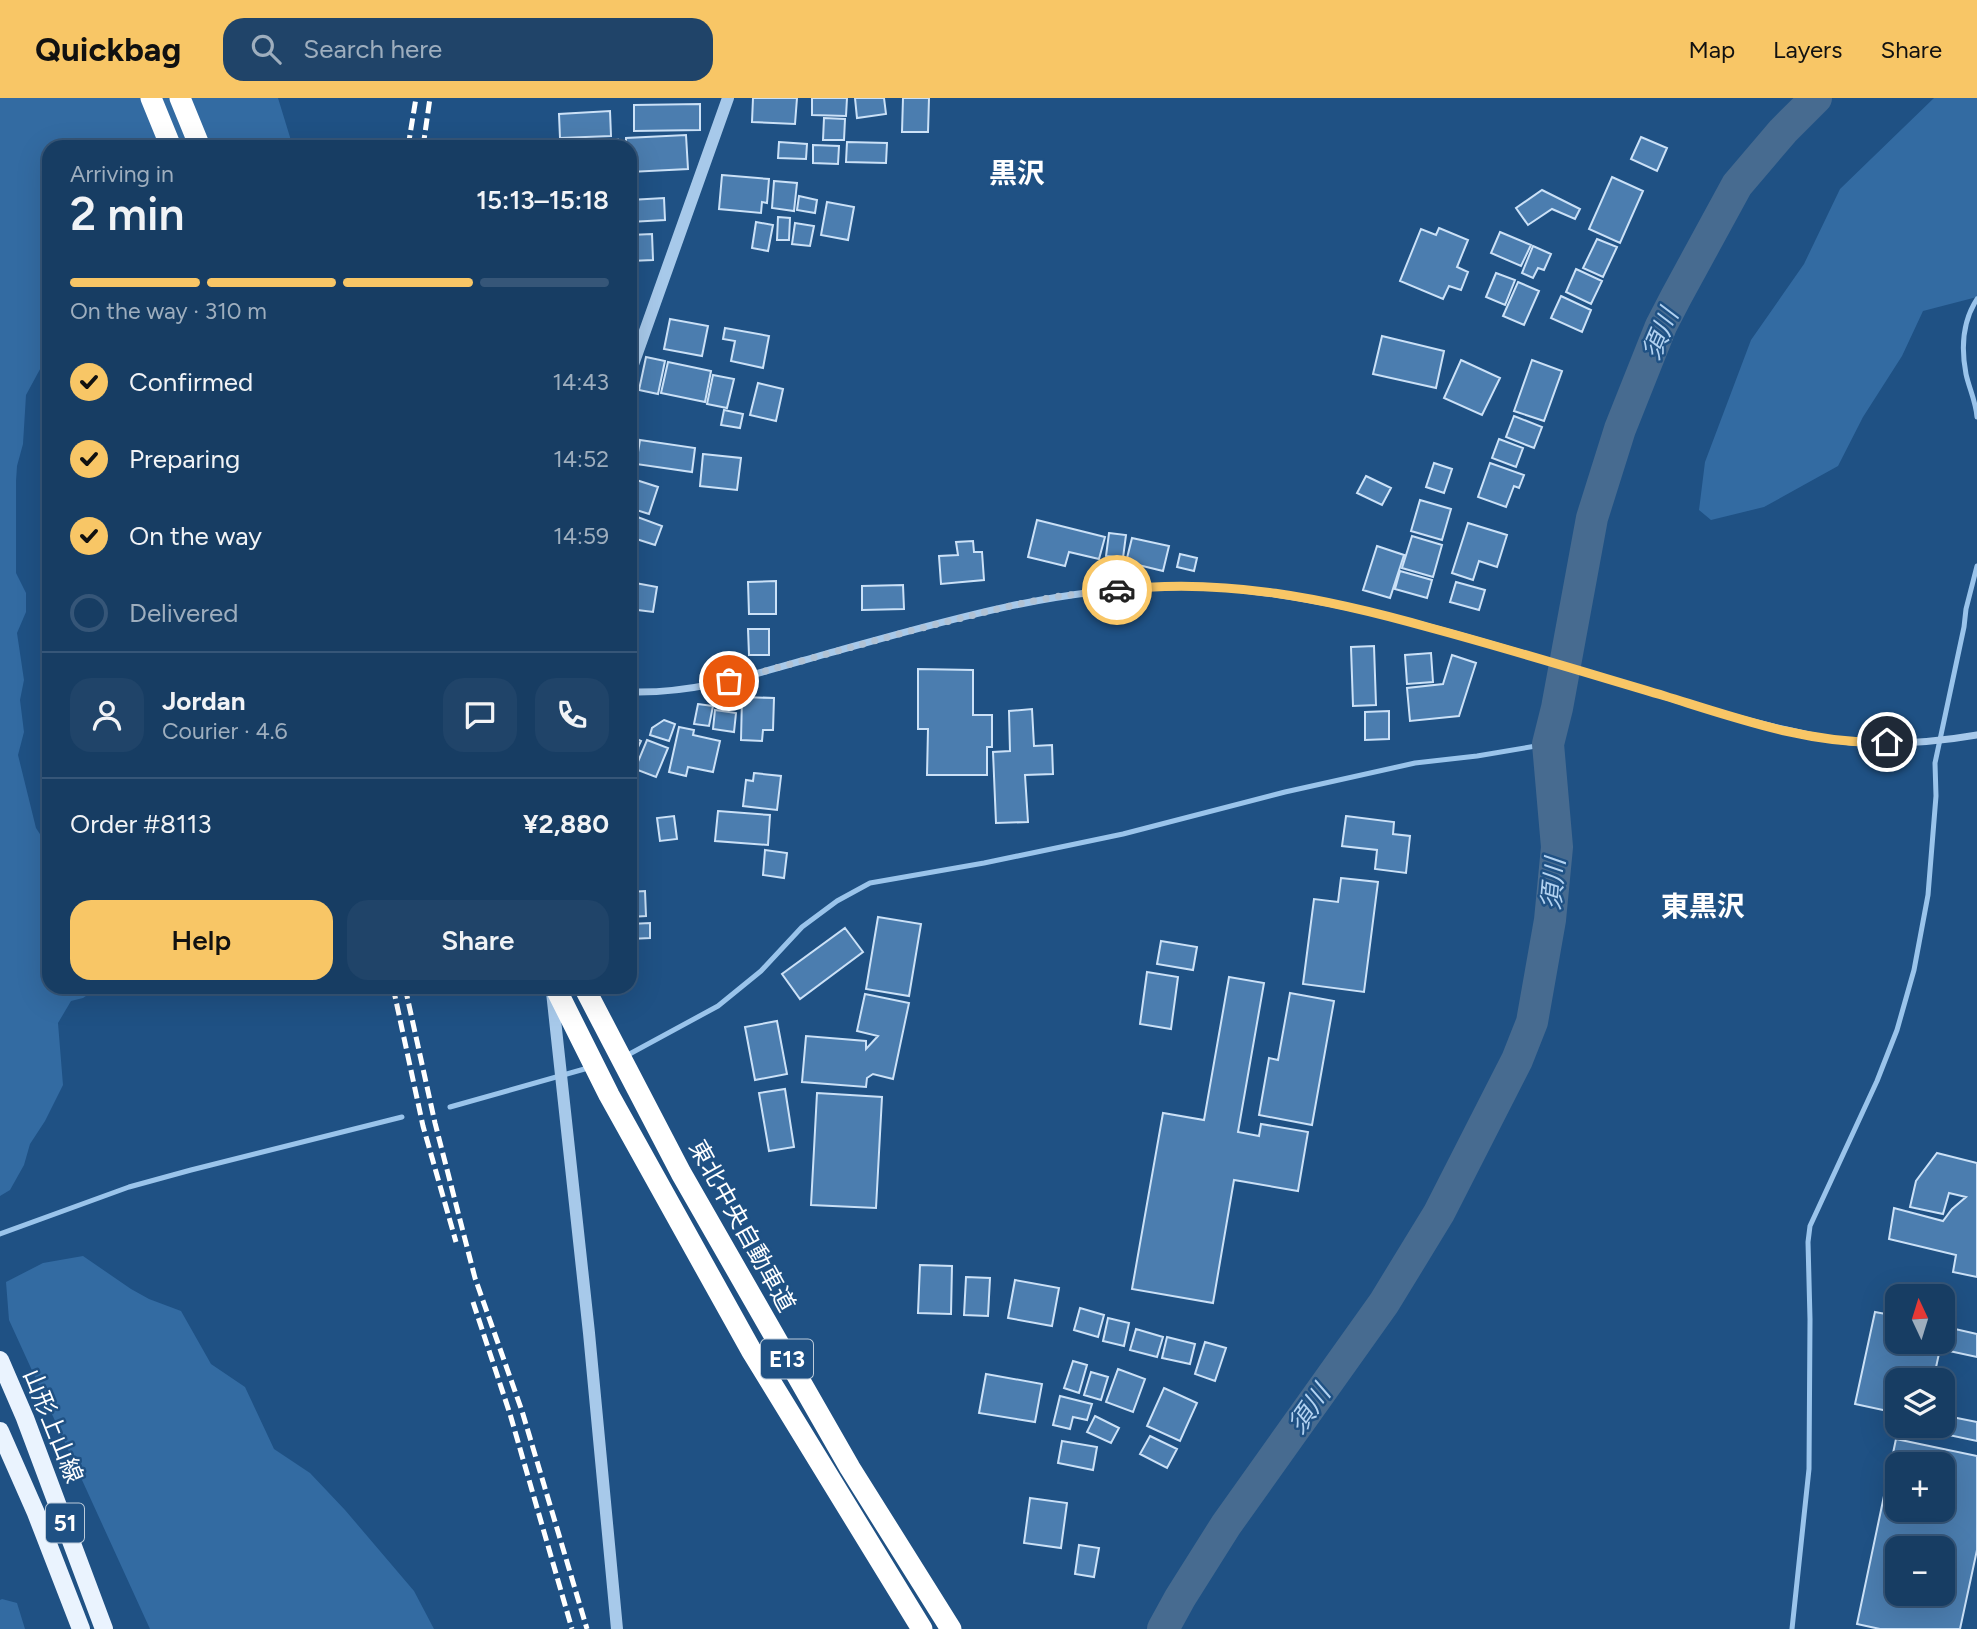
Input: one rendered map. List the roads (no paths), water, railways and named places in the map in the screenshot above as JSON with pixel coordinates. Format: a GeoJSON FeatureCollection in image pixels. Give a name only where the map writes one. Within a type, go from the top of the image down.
{"type":"FeatureCollection","features":[{"type":"Feature","properties":{"kind":"highway"},"geometry":{"type":"LineString","coordinates":[[150,98],[168,140]]}},
{"type":"Feature","properties":{"kind":"highway"},"geometry":{"type":"LineString","coordinates":[[180,98],[197,140]]}},
{"type":"Feature","properties":{"kind":"highway","name":"E13"},"geometry":{"type":"LineString","coordinates":[[557,994],[609,1095],[751,1350],[922,1629]]}},
{"type":"Feature","properties":{"kind":"highway","name":"東北中央自動車道"},"geometry":{"type":"LineString","coordinates":[[588,994],[681,1173],[850,1468],[951,1629]]}},
{"type":"Feature","properties":{"kind":"main road","name":"山形上山線"},"geometry":{"type":"LineString","coordinates":[[0,1360],[25,1418],[104,1629]]}},
{"type":"Feature","properties":{"kind":"main road","name":"山形上山線"},"geometry":{"type":"LineString","coordinates":[[0,1431],[36,1513],[81,1629]]}},
{"type":"Feature","properties":{"kind":"street"},"geometry":{"type":"LineString","coordinates":[[637,353],[728,98]]}},
{"type":"Feature","properties":{"kind":"street"},"geometry":{"type":"LineString","coordinates":[[637,692],[657,693],[729,681],[914,630],[1059,596],[1134,588],[1208,586],[1273,592],[1388,615],[1754,723],[1820,737],[1866,743],[1977,736]]}},
{"type":"Feature","properties":{"kind":"street"},"geometry":{"type":"LineString","coordinates":[[554,994],[617,1629]]}},
{"type":"Feature","properties":{"kind":"waterway","name":"須川"},"geometry":{"type":"LineString","coordinates":[[1163,1629],[1226,1525],[1384,1303],[1439,1213],[1517,1060],[1532,1022],[1550,920],[1557,847],[1548,744],[1592,518],[1620,429],[1661,326],[1676,297],[1737,185],[1783,131],[1816,98]]}},
{"type":"Feature","properties":{"kind":"waterway"},"geometry":{"type":"LineString","coordinates":[[1977,299],[1968,317],[1963,345],[1966,374],[1977,417]]}},
{"type":"Feature","properties":{"kind":"waterway"},"geometry":{"type":"LineString","coordinates":[[1792,1629],[1809,1469],[1810,1226],[1877,1081],[1897,1030],[1914,970],[1928,895],[1936,796],[1935,763],[1977,566]]}},
{"type":"Feature","properties":{"kind":"waterway"},"geometry":{"type":"LineString","coordinates":[[624,1057],[718,1006],[761,971],[802,927],[837,901],[870,883],[1123,834],[1285,792],[1415,763],[1548,744]]}},
{"type":"Feature","properties":{"kind":"waterway"},"geometry":{"type":"LineString","coordinates":[[450,1107],[588,1068]]}},
{"type":"Feature","properties":{"kind":"waterway"},"geometry":{"type":"LineString","coordinates":[[0,1234],[129,1187],[402,1117]]}},
{"type":"Feature","properties":{"kind":"railway"},"geometry":{"type":"LineString","coordinates":[[409,140],[416,98]]}},
{"type":"Feature","properties":{"kind":"railway"},"geometry":{"type":"LineString","coordinates":[[424,140],[430,98]]}},
{"type":"Feature","properties":{"kind":"railway"},"geometry":{"type":"LineString","coordinates":[[395,994],[423,1126],[456,1242]]}},
{"type":"Feature","properties":{"kind":"railway"},"geometry":{"type":"LineString","coordinates":[[407,994],[435,1123],[475,1278],[522,1411],[587,1629]]}},
{"type":"Feature","properties":{"kind":"railway"},"geometry":{"type":"LineString","coordinates":[[473,1302],[510,1414],[572,1629]]}},
{"type":"Feature","properties":{"kind":"district","name":"黒沢"},"geometry":{"type":"Point","coordinates":[1017,173]}},
{"type":"Feature","properties":{"kind":"district","name":"東黒沢"},"geometry":{"type":"Point","coordinates":[1703,906]}}]}
